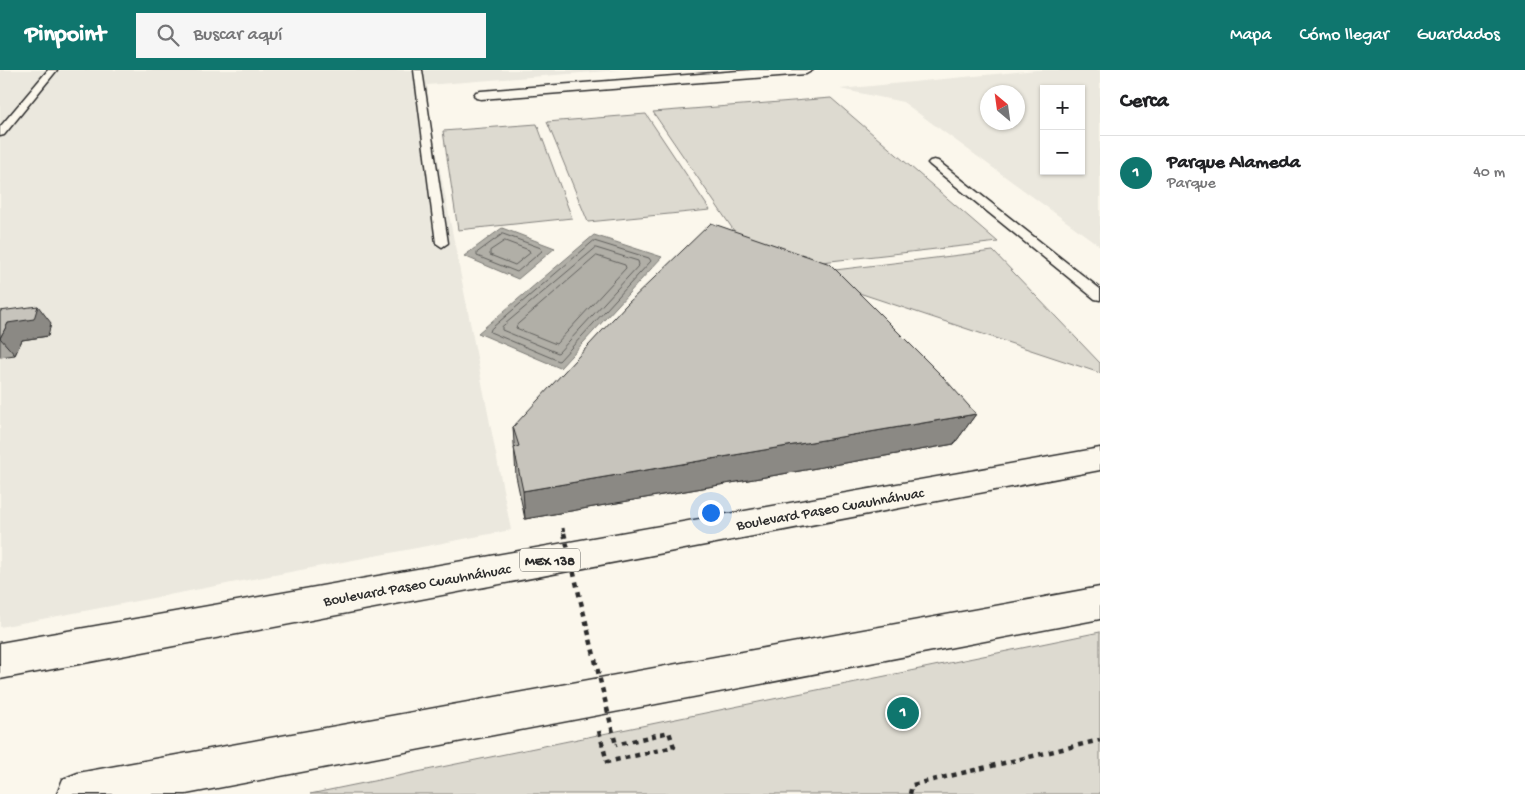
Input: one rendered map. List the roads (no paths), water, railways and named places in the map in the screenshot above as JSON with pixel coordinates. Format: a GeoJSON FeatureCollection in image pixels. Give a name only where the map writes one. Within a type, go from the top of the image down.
{"type":"FeatureCollection","features":[{"type":"Feature","properties":{"kind":"main road"},"geometry":{"type":"LineString","coordinates":[[481,95],[806,70]]}},
{"type":"Feature","properties":{"kind":"main road","name":"Boulevard Paseo Cuauhnáhuac"},"geometry":{"type":"LineString","coordinates":[[0,661],[1100,459]]}},
{"type":"Feature","properties":{"kind":"main road"},"geometry":{"type":"LineString","coordinates":[[78,794],[1100,603]]}},
{"type":"Feature","properties":{"kind":"lane"},"geometry":{"type":"LineString","coordinates":[[0,133],[53,70]]}},
{"type":"Feature","properties":{"kind":"lane"},"geometry":{"type":"LineString","coordinates":[[418,70],[442,243]]}},
{"type":"Feature","properties":{"kind":"lane"},"geometry":{"type":"LineString","coordinates":[[934,163],[1100,296]]}},
{"type":"Feature","properties":{"kind":"water"},"geometry":{"type":"Polygon","coordinates":[[[502,228],[555,248],[518,279],[464,256],[502,228]]]}},
{"type":"Feature","properties":{"kind":"water"},"geometry":{"type":"Polygon","coordinates":[[[594,235],[662,257],[560,368],[478,333],[594,235]]]}},
{"type":"Feature","properties":{"kind":"place","name":"Parque Alameda"},"geometry":{"type":"Point","coordinates":[903,713]}}]}
